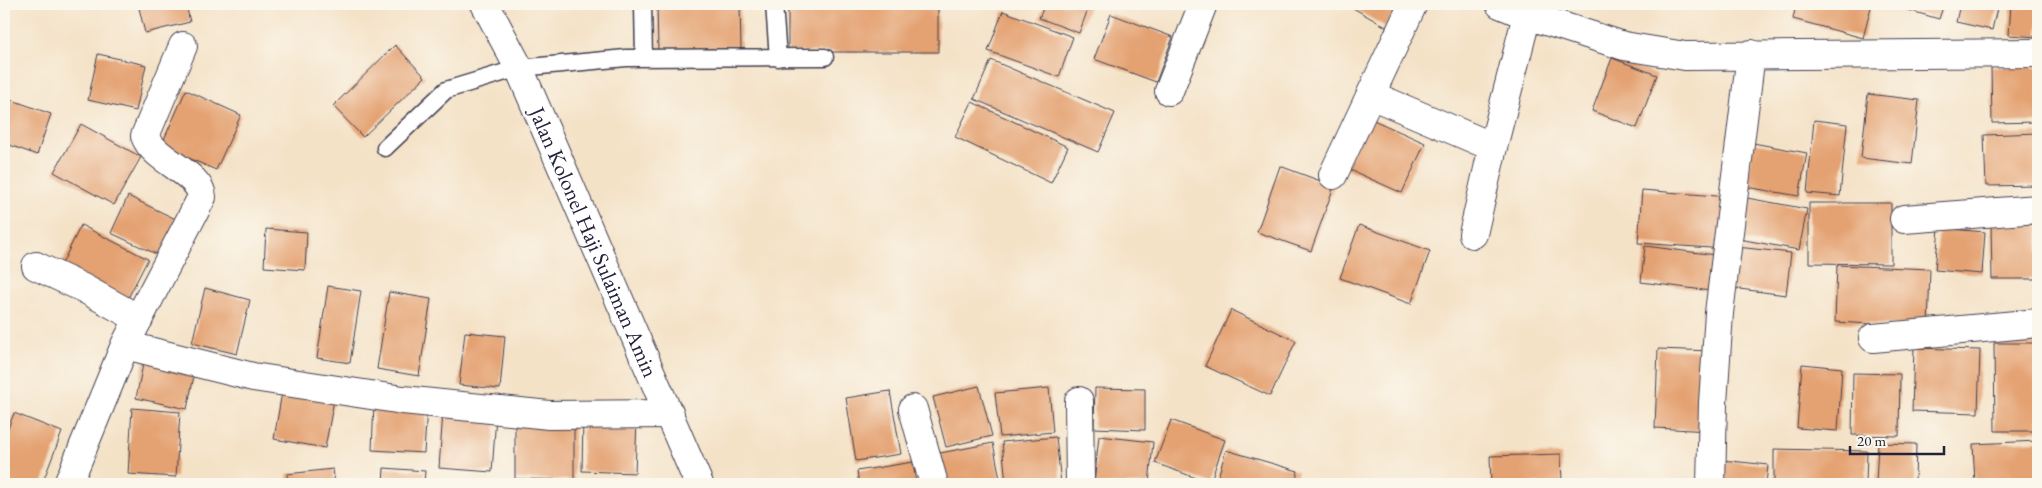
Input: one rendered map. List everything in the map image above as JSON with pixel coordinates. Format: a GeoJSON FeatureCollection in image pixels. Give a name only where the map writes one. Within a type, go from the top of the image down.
{"type":"FeatureCollection","features":[{"type":"Feature","properties":{"kind":"street","name":"Jalan Kolonel Haji Sulaiman Amin"},"geometry":{"type":"LineString","coordinates":[[485,4],[519,68],[700,484]]}},
{"type":"Feature","properties":{"kind":"street"},"geometry":{"type":"LineString","coordinates":[[1169,90],[1203,4]]}},
{"type":"Feature","properties":{"kind":"street"},"geometry":{"type":"LineString","coordinates":[[1333,175],[1413,4]]}},
{"type":"Feature","properties":{"kind":"street"},"geometry":{"type":"LineString","coordinates":[[1500,4],[1527,15],[1624,46],[1685,56],[1750,54],[2038,54]]}},
{"type":"Feature","properties":{"kind":"street"},"geometry":{"type":"LineString","coordinates":[[1473,234],[1527,15]]}},
{"type":"Feature","properties":{"kind":"street"},"geometry":{"type":"LineString","coordinates":[[68,484],[125,345],[202,198],[199,185],[155,151],[148,144],[144,136],[184,46]]}},
{"type":"Feature","properties":{"kind":"street"},"geometry":{"type":"LineString","coordinates":[[1711,484],[1713,403],[1720,313],[1750,54]]}},
{"type":"Feature","properties":{"kind":"street"},"geometry":{"type":"LineString","coordinates":[[1371,95],[1493,147]]}},
{"type":"Feature","properties":{"kind":"street"},"geometry":{"type":"LineString","coordinates":[[1904,218],[2038,209]]}},
{"type":"Feature","properties":{"kind":"street"},"geometry":{"type":"LineString","coordinates":[[36,266],[83,288],[138,319]]}},
{"type":"Feature","properties":{"kind":"street"},"geometry":{"type":"LineString","coordinates":[[1873,338],[2038,323]]}},
{"type":"Feature","properties":{"kind":"street"},"geometry":{"type":"LineString","coordinates":[[125,345],[253,376],[403,400],[549,415],[670,414]]}},
{"type":"Feature","properties":{"kind":"street"},"geometry":{"type":"LineString","coordinates":[[1079,401],[1080,484]]}},
{"type":"Feature","properties":{"kind":"street"},"geometry":{"type":"LineString","coordinates":[[913,409],[934,484]]}},
{"type":"Feature","properties":{"kind":"lane"},"geometry":{"type":"LineString","coordinates":[[644,4],[644,58]]}},
{"type":"Feature","properties":{"kind":"lane"},"geometry":{"type":"LineString","coordinates":[[774,4],[778,58]]}},
{"type":"Feature","properties":{"kind":"lane"},"geometry":{"type":"LineString","coordinates":[[385,148],[446,90],[519,68],[626,58],[825,57]]}},
{"type":"Feature","properties":{"kind":"building"},"geometry":{"type":"Polygon","coordinates":[[[138,4],[186,4],[190,22],[145,33],[138,4]]]}},
{"type":"Feature","properties":{"kind":"building"},"geometry":{"type":"Polygon","coordinates":[[[657,4],[740,4],[741,49],[658,50],[657,4]]]}},
{"type":"Feature","properties":{"kind":"building"},"geometry":{"type":"Polygon","coordinates":[[[788,4],[938,4],[938,52],[788,52],[788,4]]]}},
{"type":"Feature","properties":{"kind":"building"},"geometry":{"type":"Polygon","coordinates":[[[1045,4],[1090,4],[1079,33],[1039,18],[1045,4]]]}},
{"type":"Feature","properties":{"kind":"building"},"geometry":{"type":"Polygon","coordinates":[[[1346,4],[1400,4],[1386,27],[1346,4]]]}},
{"type":"Feature","properties":{"kind":"building"},"geometry":{"type":"Polygon","coordinates":[[[1796,4],[1859,4],[1871,7],[1863,38],[1793,19],[1796,4]]]}},
{"type":"Feature","properties":{"kind":"building"},"geometry":{"type":"Polygon","coordinates":[[[1887,4],[1944,4],[1939,19],[1887,4]]]}},
{"type":"Feature","properties":{"kind":"building"},"geometry":{"type":"Polygon","coordinates":[[[1960,4],[1998,4],[1992,30],[1956,22],[1960,4]]]}},
{"type":"Feature","properties":{"kind":"building"},"geometry":{"type":"Polygon","coordinates":[[[2011,4],[2038,4],[2038,37],[2009,35],[2011,4]]]}},
{"type":"Feature","properties":{"kind":"building"},"geometry":{"type":"Polygon","coordinates":[[[1003,11],[1073,37],[1059,77],[988,51],[1003,11]]]}},
{"type":"Feature","properties":{"kind":"building"},"geometry":{"type":"Polygon","coordinates":[[[1111,14],[1173,37],[1156,82],[1094,59],[1111,14]]]}},
{"type":"Feature","properties":{"kind":"building"},"geometry":{"type":"Polygon","coordinates":[[[395,45],[425,77],[363,137],[333,106],[395,45]]]}},
{"type":"Feature","properties":{"kind":"building"},"geometry":{"type":"Polygon","coordinates":[[[98,54],[146,65],[136,111],[88,100],[98,54]]]}},
{"type":"Feature","properties":{"kind":"building"},"geometry":{"type":"Polygon","coordinates":[[[1612,58],[1657,75],[1637,128],[1592,111],[1612,58]]]}},
{"type":"Feature","properties":{"kind":"building"},"geometry":{"type":"Polygon","coordinates":[[[991,60],[1115,113],[1098,152],[974,99],[991,60]]]}},
{"type":"Feature","properties":{"kind":"building"},"geometry":{"type":"Polygon","coordinates":[[[1991,67],[2038,67],[2038,122],[1992,123],[1991,67]]]}},
{"type":"Feature","properties":{"kind":"building"},"geometry":{"type":"Polygon","coordinates":[[[186,90],[241,115],[216,170],[161,146],[186,90]]]}},
{"type":"Feature","properties":{"kind":"building"},"geometry":{"type":"Polygon","coordinates":[[[1868,94],[1919,100],[1912,164],[1861,158],[1868,94]]]}},
{"type":"Feature","properties":{"kind":"building"},"geometry":{"type":"Polygon","coordinates":[[[12,100],[51,114],[37,155],[4,143],[4,124],[12,100]]]}},
{"type":"Feature","properties":{"kind":"building"},"geometry":{"type":"Polygon","coordinates":[[[972,102],[1068,147],[1051,183],[955,137],[972,102]]]}},
{"type":"Feature","properties":{"kind":"building"},"geometry":{"type":"Polygon","coordinates":[[[1369,118],[1425,143],[1402,193],[1346,168],[1369,118]]]}},
{"type":"Feature","properties":{"kind":"building"},"geometry":{"type":"Polygon","coordinates":[[[1814,120],[1847,124],[1840,196],[1807,193],[1814,120]]]}},
{"type":"Feature","properties":{"kind":"building"},"geometry":{"type":"Polygon","coordinates":[[[81,124],[141,157],[114,205],[54,172],[81,124]]]}},
{"type":"Feature","properties":{"kind":"building"},"geometry":{"type":"Polygon","coordinates":[[[2038,133],[2038,185],[1986,186],[1984,135],[2038,133]]]}},
{"type":"Feature","properties":{"kind":"building"},"geometry":{"type":"Polygon","coordinates":[[[1753,143],[1807,153],[1799,196],[1746,187],[1753,143]]]}},
{"type":"Feature","properties":{"kind":"building"},"geometry":{"type":"Polygon","coordinates":[[[1280,166],[1334,186],[1311,251],[1257,232],[1280,166]]]}},
{"type":"Feature","properties":{"kind":"building"},"geometry":{"type":"Polygon","coordinates":[[[1642,190],[1729,197],[1726,249],[1638,243],[1642,190]]]}},
{"type":"Feature","properties":{"kind":"building"},"geometry":{"type":"Polygon","coordinates":[[[128,196],[186,224],[169,260],[111,233],[128,196]]]}},
{"type":"Feature","properties":{"kind":"building"},"geometry":{"type":"Polygon","coordinates":[[[1747,198],[1807,209],[1799,250],[1739,239],[1747,198]]]}},
{"type":"Feature","properties":{"kind":"building"},"geometry":{"type":"Polygon","coordinates":[[[1809,203],[1891,203],[1891,264],[1809,263],[1809,203]]]}},
{"type":"Feature","properties":{"kind":"building"},"geometry":{"type":"Polygon","coordinates":[[[1991,224],[2038,224],[2038,279],[1992,279],[1991,224]]]}},
{"type":"Feature","properties":{"kind":"building"},"geometry":{"type":"Polygon","coordinates":[[[81,225],[148,259],[125,304],[59,270],[81,225]]]}},
{"type":"Feature","properties":{"kind":"building"},"geometry":{"type":"Polygon","coordinates":[[[1359,225],[1430,251],[1411,304],[1340,278],[1359,225]]]}},
{"type":"Feature","properties":{"kind":"building"},"geometry":{"type":"Polygon","coordinates":[[[1939,228],[1985,232],[1982,274],[1935,270],[1939,228]]]}},
{"type":"Feature","properties":{"kind":"building"},"geometry":{"type":"Polygon","coordinates":[[[266,229],[307,232],[305,270],[264,267],[266,229]]]}},
{"type":"Feature","properties":{"kind":"building"},"geometry":{"type":"Polygon","coordinates":[[[1645,246],[1723,256],[1719,292],[1641,282],[1645,246]]]}},
{"type":"Feature","properties":{"kind":"building"},"geometry":{"type":"Polygon","coordinates":[[[1737,247],[1791,253],[1786,295],[1732,288],[1737,247]]]}},
{"type":"Feature","properties":{"kind":"building"},"geometry":{"type":"Polygon","coordinates":[[[1837,265],[1930,269],[1928,327],[1835,322],[1837,265]]]}},
{"type":"Feature","properties":{"kind":"building"},"geometry":{"type":"Polygon","coordinates":[[[328,286],[361,291],[350,363],[317,358],[328,286]]]}},
{"type":"Feature","properties":{"kind":"building"},"geometry":{"type":"Polygon","coordinates":[[[205,288],[250,300],[237,354],[192,343],[205,288]]]}},
{"type":"Feature","properties":{"kind":"building"},"geometry":{"type":"Polygon","coordinates":[[[389,292],[431,299],[419,376],[377,369],[389,292]]]}},
{"type":"Feature","properties":{"kind":"building"},"geometry":{"type":"Polygon","coordinates":[[[1231,310],[1296,341],[1270,396],[1205,366],[1231,310]]]}},
{"type":"Feature","properties":{"kind":"building"},"geometry":{"type":"Polygon","coordinates":[[[465,332],[505,336],[500,389],[459,385],[465,332]]]}},
{"type":"Feature","properties":{"kind":"building"},"geometry":{"type":"Polygon","coordinates":[[[1994,343],[2038,343],[2038,431],[1995,431],[1994,343]]]}},
{"type":"Feature","properties":{"kind":"building"},"geometry":{"type":"Polygon","coordinates":[[[1914,348],[1980,350],[1978,413],[1912,411],[1914,348]]]}},
{"type":"Feature","properties":{"kind":"building"},"geometry":{"type":"Polygon","coordinates":[[[1658,349],[1712,351],[1709,431],[1655,428],[1658,349]]]}},
{"type":"Feature","properties":{"kind":"building"},"geometry":{"type":"Polygon","coordinates":[[[144,360],[195,371],[187,409],[136,398],[144,360]]]}},
{"type":"Feature","properties":{"kind":"building"},"geometry":{"type":"Polygon","coordinates":[[[1802,364],[1842,368],[1838,431],[1797,428],[1802,364]]]}},
{"type":"Feature","properties":{"kind":"building"},"geometry":{"type":"Polygon","coordinates":[[[1853,373],[1900,374],[1899,436],[1852,435],[1853,373]]]}},
{"type":"Feature","properties":{"kind":"building"},"geometry":{"type":"Polygon","coordinates":[[[283,386],[335,395],[325,448],[274,439],[283,386]]]}},
{"type":"Feature","properties":{"kind":"building"},"geometry":{"type":"Polygon","coordinates":[[[979,386],[992,436],[946,447],[933,397],[979,386]]]}},
{"type":"Feature","properties":{"kind":"building"},"geometry":{"type":"Polygon","coordinates":[[[1049,388],[1053,432],[1000,437],[995,393],[1049,388]]]}},
{"type":"Feature","properties":{"kind":"building"},"geometry":{"type":"Polygon","coordinates":[[[1095,388],[1145,389],[1145,430],[1094,428],[1095,388]]]}},
{"type":"Feature","properties":{"kind":"building"},"geometry":{"type":"Polygon","coordinates":[[[890,391],[901,454],[856,461],[846,398],[890,391]]]}},
{"type":"Feature","properties":{"kind":"building"},"geometry":{"type":"Polygon","coordinates":[[[374,403],[427,406],[424,453],[372,450],[374,403]]]}},
{"type":"Feature","properties":{"kind":"building"},"geometry":{"type":"Polygon","coordinates":[[[132,408],[180,412],[176,477],[128,474],[132,408]]]}},
{"type":"Feature","properties":{"kind":"building"},"geometry":{"type":"Polygon","coordinates":[[[443,412],[496,416],[492,472],[439,468],[443,412]]]}},
{"type":"Feature","properties":{"kind":"building"},"geometry":{"type":"Polygon","coordinates":[[[14,413],[62,432],[42,484],[4,484],[4,439],[14,413]]]}},
{"type":"Feature","properties":{"kind":"building"},"geometry":{"type":"Polygon","coordinates":[[[583,417],[637,419],[635,473],[582,471],[583,417]]]}},
{"type":"Feature","properties":{"kind":"building"},"geometry":{"type":"Polygon","coordinates":[[[1171,420],[1225,440],[1210,483],[1155,463],[1171,420]]]}},
{"type":"Feature","properties":{"kind":"building"},"geometry":{"type":"Polygon","coordinates":[[[515,421],[574,422],[574,480],[515,479],[515,421]]]}},
{"type":"Feature","properties":{"kind":"building"},"geometry":{"type":"Polygon","coordinates":[[[1099,436],[1153,442],[1149,484],[1094,484],[1099,436]]]}},
{"type":"Feature","properties":{"kind":"building"},"geometry":{"type":"Polygon","coordinates":[[[1056,437],[1061,484],[1006,484],[1002,442],[1056,437]]]}},
{"type":"Feature","properties":{"kind":"building"},"geometry":{"type":"Polygon","coordinates":[[[2038,441],[2038,484],[1975,484],[1973,444],[2038,441]]]}},
{"type":"Feature","properties":{"kind":"building"},"geometry":{"type":"Polygon","coordinates":[[[993,443],[1001,484],[946,484],[940,453],[993,443]]]}},
{"type":"Feature","properties":{"kind":"building"},"geometry":{"type":"Polygon","coordinates":[[[1878,443],[1916,444],[1915,484],[1876,484],[1878,443]]]}},
{"type":"Feature","properties":{"kind":"building"},"geometry":{"type":"Polygon","coordinates":[[[1774,449],[1867,451],[1866,484],[1774,484],[1774,449]]]}},
{"type":"Feature","properties":{"kind":"building"},"geometry":{"type":"Polygon","coordinates":[[[1226,450],[1298,471],[1295,484],[1216,484],[1226,450]]]}},
{"type":"Feature","properties":{"kind":"building"},"geometry":{"type":"Polygon","coordinates":[[[1561,454],[1562,484],[1491,484],[1490,456],[1561,454]]]}},
{"type":"Feature","properties":{"kind":"building"},"geometry":{"type":"Polygon","coordinates":[[[1722,460],[1768,465],[1766,484],[1720,484],[1722,460]]]}},
{"type":"Feature","properties":{"kind":"building"},"geometry":{"type":"Polygon","coordinates":[[[913,462],[916,484],[859,484],[857,471],[913,462]]]}},
{"type":"Feature","properties":{"kind":"building"},"geometry":{"type":"Polygon","coordinates":[[[384,468],[425,471],[424,484],[383,484],[384,468]]]}},
{"type":"Feature","properties":{"kind":"building"},"geometry":{"type":"Polygon","coordinates":[[[333,469],[335,484],[288,484],[287,474],[333,469]]]}}]}
